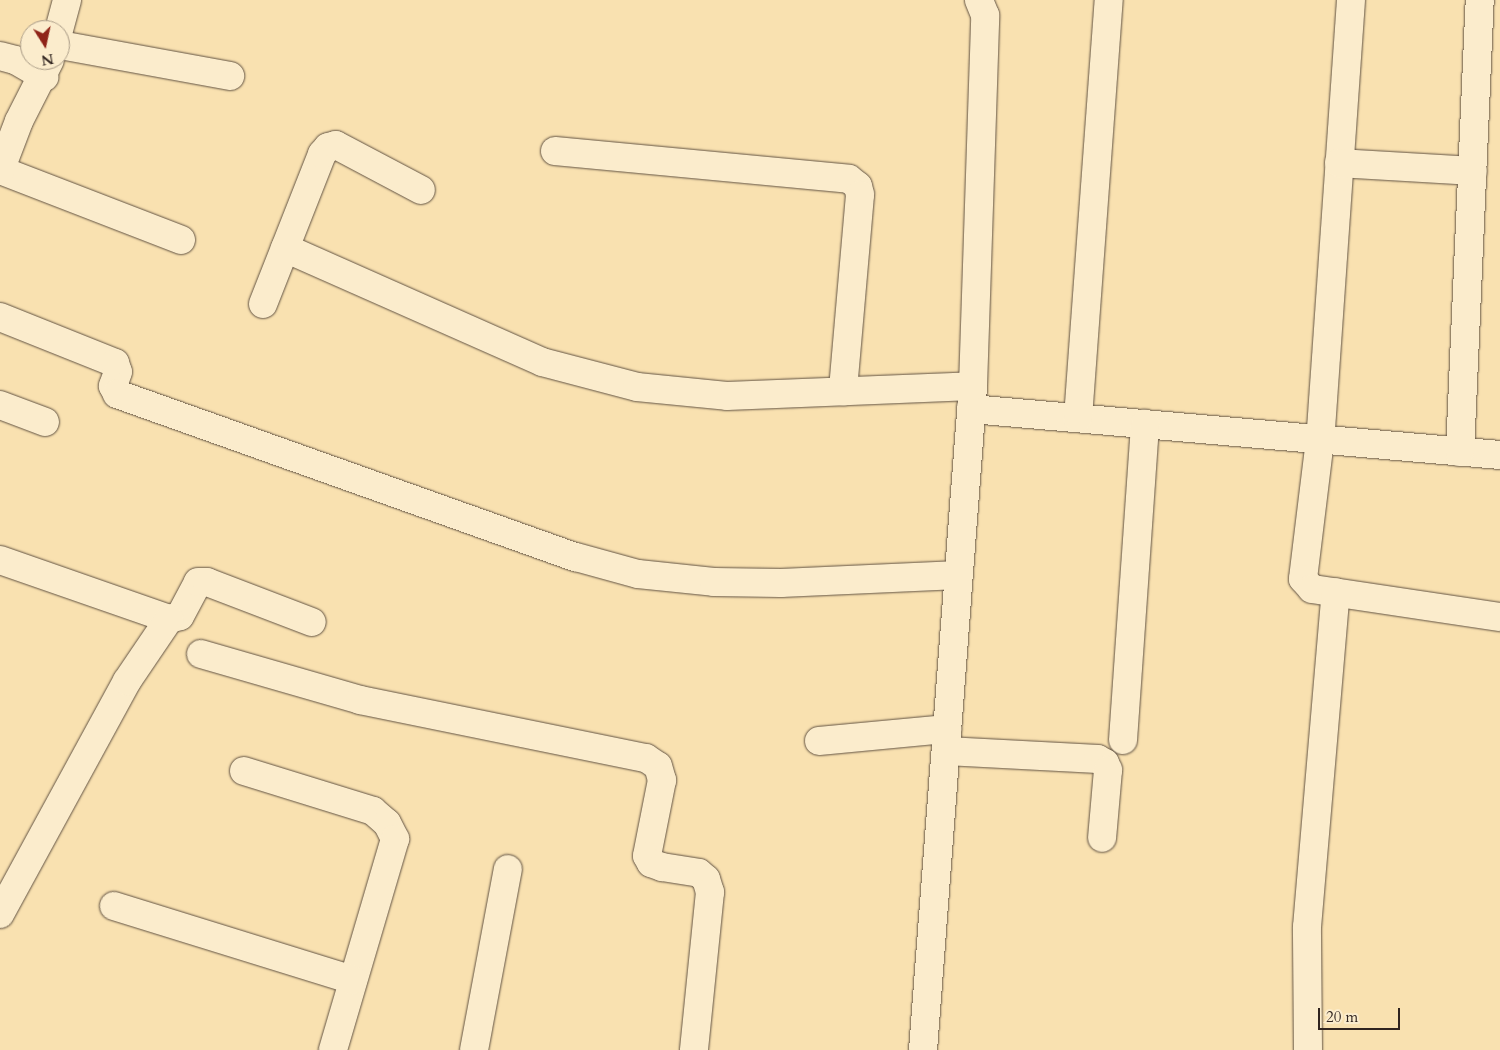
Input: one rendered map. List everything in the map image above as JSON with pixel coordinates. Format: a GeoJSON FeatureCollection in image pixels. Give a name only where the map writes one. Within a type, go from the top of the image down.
{"type":"FeatureCollection","features":[{"type":"Feature","properties":{"kind":"street"},"geometry":{"type":"LineString","coordinates":[[62,20],[67,0]]}},
{"type":"Feature","properties":{"kind":"street"},"geometry":{"type":"LineString","coordinates":[[923,1050],[972,398],[985,15],[979,0]]}},
{"type":"Feature","properties":{"kind":"street"},"geometry":{"type":"LineString","coordinates":[[1078,418],[1109,0]]}},
{"type":"Feature","properties":{"kind":"street"},"geometry":{"type":"LineString","coordinates":[[1351,0],[1344,125],[1339,163],[1320,440],[1303,579],[1312,589],[1500,617]]}},
{"type":"Feature","properties":{"kind":"street"},"geometry":{"type":"LineString","coordinates":[[1460,452],[1480,0]]}},
{"type":"Feature","properties":{"kind":"street"},"geometry":{"type":"LineString","coordinates":[[70,47],[230,76]]}},
{"type":"Feature","properties":{"kind":"street"},"geometry":{"type":"LineString","coordinates":[[0,56],[20,61]]}},
{"type":"Feature","properties":{"kind":"street"},"geometry":{"type":"LineString","coordinates":[[46,70],[20,121],[2,163],[181,240]]}},
{"type":"Feature","properties":{"kind":"street"},"geometry":{"type":"LineString","coordinates":[[263,304],[284,248],[328,147],[336,145],[422,190]]}},
{"type":"Feature","properties":{"kind":"street"},"geometry":{"type":"LineString","coordinates":[[555,151],[850,179],[858,186],[860,195],[843,391]]}},
{"type":"Feature","properties":{"kind":"street"},"geometry":{"type":"LineString","coordinates":[[1339,163],[1473,171]]}},
{"type":"Feature","properties":{"kind":"street"},"geometry":{"type":"LineString","coordinates":[[284,248],[542,362],[587,376],[637,387],[728,396],[843,391],[972,398],[1078,418],[1500,455]]}},
{"type":"Feature","properties":{"kind":"street"},"geometry":{"type":"LineString","coordinates":[[0,318],[115,363],[118,372],[113,386],[117,394],[576,557],[638,574],[714,582],[781,583],[959,575]]}},
{"type":"Feature","properties":{"kind":"street"},"geometry":{"type":"LineString","coordinates":[[0,405],[46,422]]}},
{"type":"Feature","properties":{"kind":"street"},"geometry":{"type":"LineString","coordinates":[[1123,740],[1145,424]]}},
{"type":"Feature","properties":{"kind":"street"},"geometry":{"type":"LineString","coordinates":[[0,560],[169,620]]}},
{"type":"Feature","properties":{"kind":"street"},"geometry":{"type":"LineString","coordinates":[[0,914],[126,681],[169,620],[180,616],[198,582],[207,582],[312,622]]}},
{"type":"Feature","properties":{"kind":"street"},"geometry":{"type":"LineString","coordinates":[[1308,1050],[1307,927],[1336,592]]}},
{"type":"Feature","properties":{"kind":"street"},"geometry":{"type":"LineString","coordinates":[[201,654],[360,700],[646,758],[658,766],[662,780],[647,856],[651,863],[662,867],[699,873],[706,879],[710,892],[694,1050]]}},
{"type":"Feature","properties":{"kind":"street"},"geometry":{"type":"LineString","coordinates":[[819,741],[946,740],[1098,759],[1105,763],[1108,770],[1102,838]]}},
{"type":"Feature","properties":{"kind":"street"},"geometry":{"type":"LineString","coordinates":[[244,771],[373,811],[387,823],[395,839],[333,1050]]}},
{"type":"Feature","properties":{"kind":"street"},"geometry":{"type":"LineString","coordinates":[[474,1050],[508,869]]}},
{"type":"Feature","properties":{"kind":"street"},"geometry":{"type":"LineString","coordinates":[[114,906],[353,980]]}}]}
